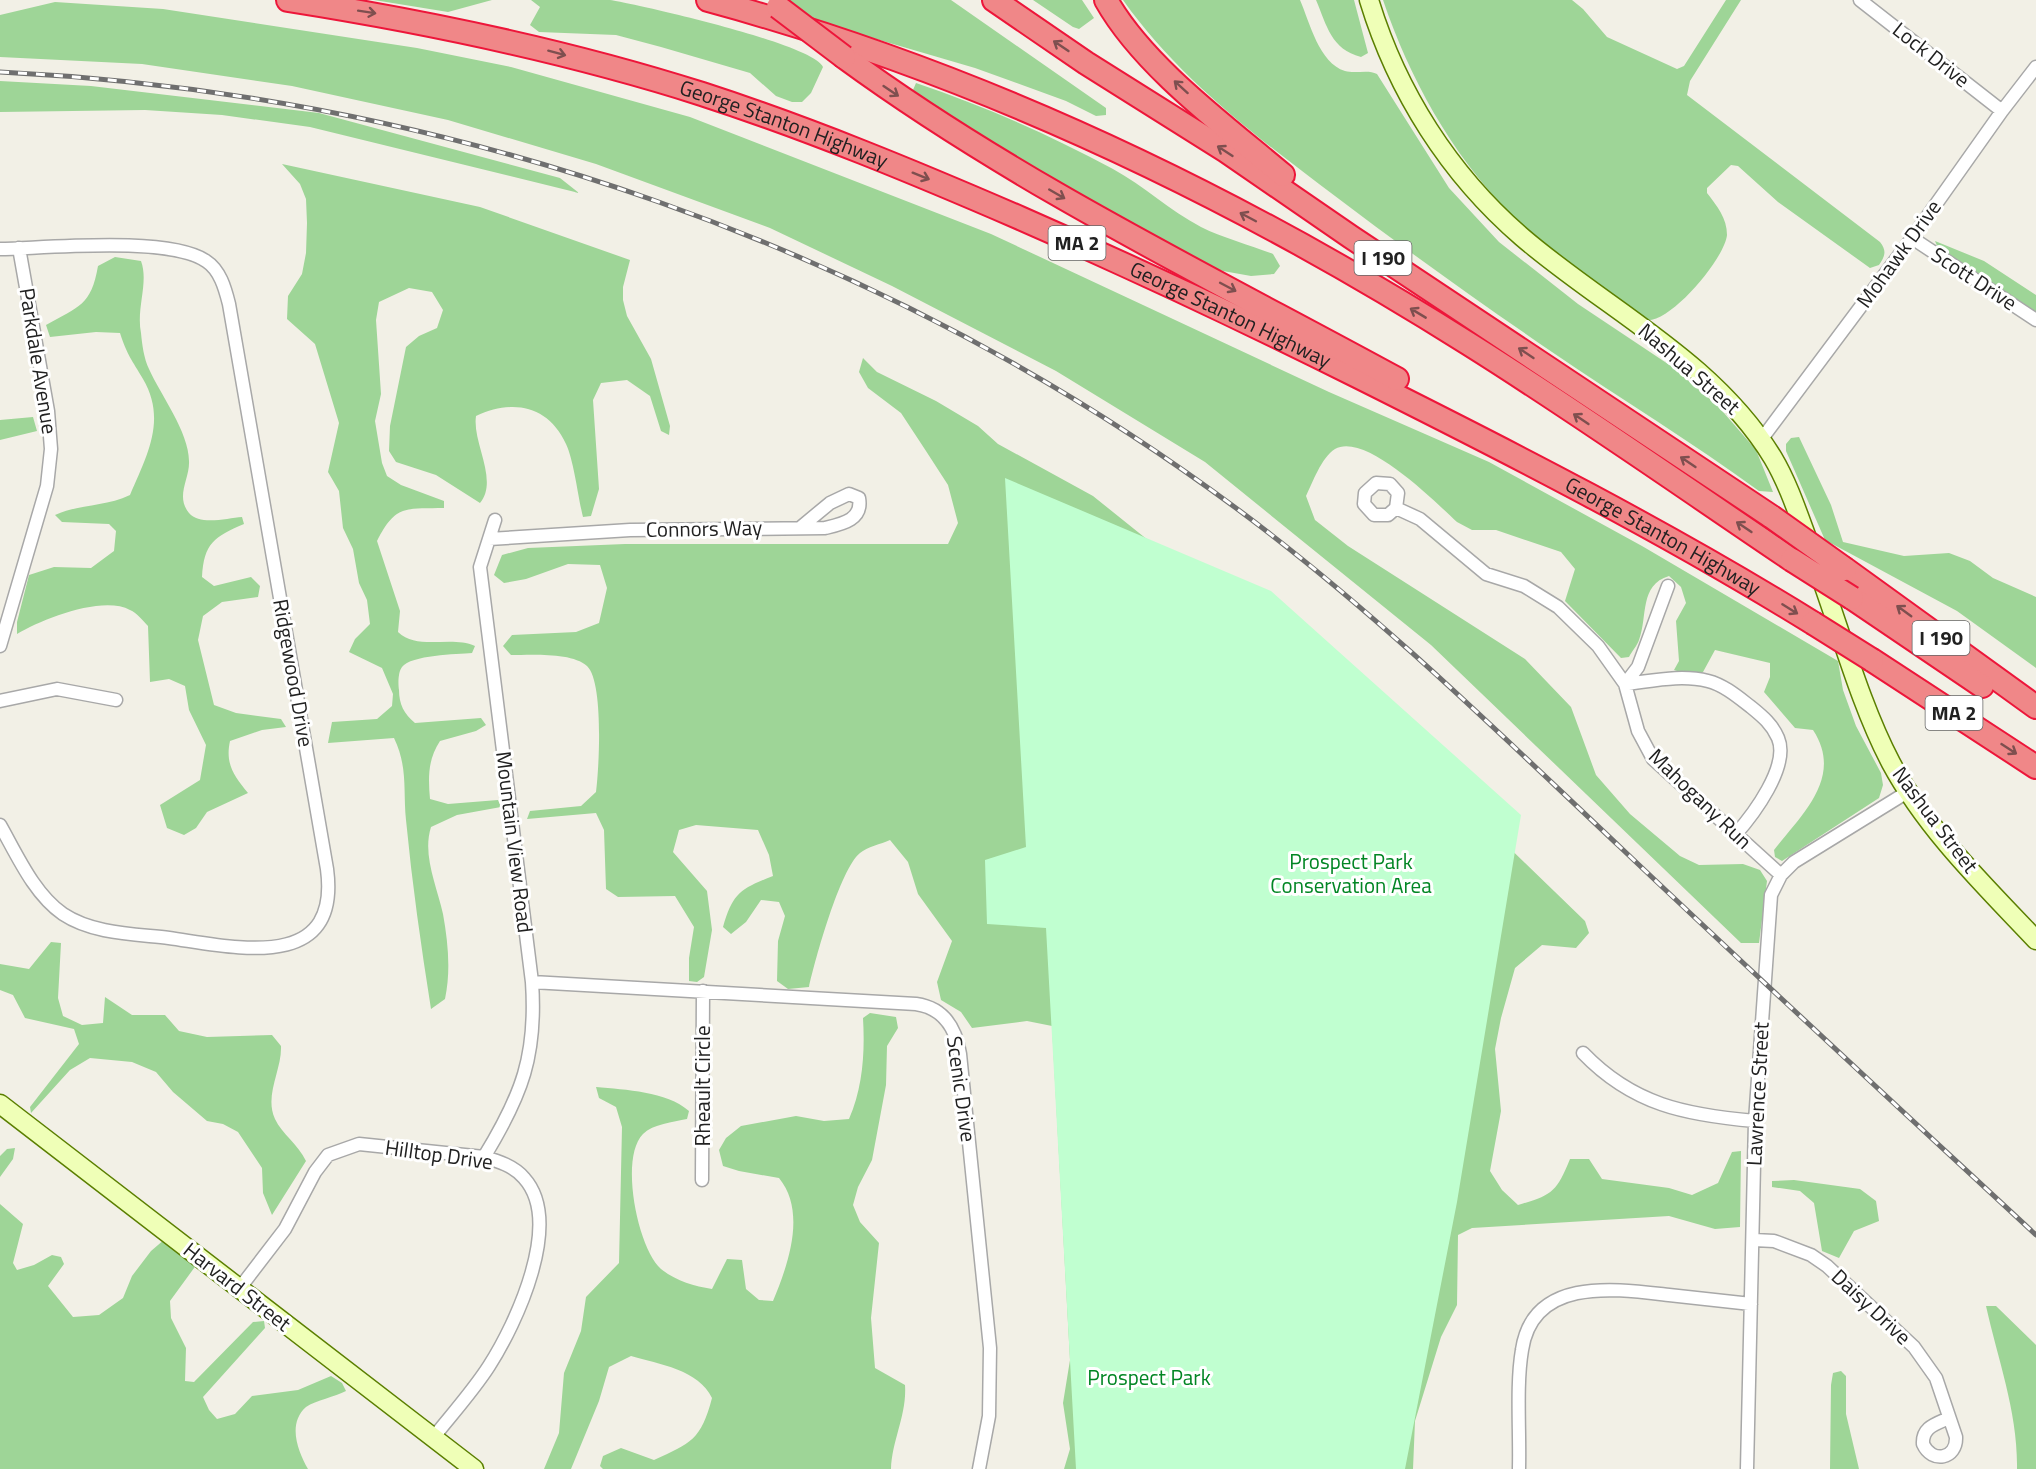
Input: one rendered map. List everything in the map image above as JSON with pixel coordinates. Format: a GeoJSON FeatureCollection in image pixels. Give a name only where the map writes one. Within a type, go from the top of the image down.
{"type":"FeatureCollection","features":[{"type":"Feature","properties":{"kind":"highway","name":"George Stanton Highway"},"geometry":{"type":"LineString","coordinates":[[288,0],[483,35],[637,75],[788,124],[957,191],[1127,264],[1259,327],[1588,492],[1813,623],[2036,767]]}},
{"type":"Feature","properties":{"kind":"highway","name":"George Stanton Highway"},"geometry":{"type":"LineString","coordinates":[[708,0],[944,76],[1105,145],[1180,181],[1290,239],[1470,344],[2036,722]]}},
{"type":"Feature","properties":{"kind":"highway","name":"I 190"},"geometry":{"type":"LineString","coordinates":[[994,0],[1086,63],[1226,151],[1772,517],[2036,707]]}},
{"type":"Feature","properties":{"kind":"highway"},"geometry":{"type":"LineString","coordinates":[[1106,0],[1131,35],[1161,69],[1225,126],[1386,260]]}},
{"type":"Feature","properties":{"kind":"highway"},"geometry":{"type":"LineString","coordinates":[[773,4],[909,103],[1011,168],[1460,414],[1588,492]]}},
{"type":"Feature","properties":{"kind":"main road","name":"Nashua Street"},"geometry":{"type":"LineString","coordinates":[[1369,0],[1388,56],[1407,94],[1428,131],[1474,190],[1522,237],[1703,376],[1739,411],[1761,440],[1784,478],[1878,735],[1909,791],[1930,822],[2036,940]]}},
{"type":"Feature","properties":{"kind":"main road","name":"Harvard Street"},"geometry":{"type":"LineString","coordinates":[[0,1104],[474,1469]]}},
{"type":"Feature","properties":{"kind":"street","name":"Lock Drive"},"geometry":{"type":"LineString","coordinates":[[1860,0],[2001,111]]}},
{"type":"Feature","properties":{"kind":"street","name":"Mohawk Drive"},"geometry":{"type":"LineString","coordinates":[[1761,440],[1912,238],[2001,111],[2036,67]]}},
{"type":"Feature","properties":{"kind":"street","name":"Scott Drive"},"geometry":{"type":"LineString","coordinates":[[1912,238],[2036,320]]}},
{"type":"Feature","properties":{"kind":"street","name":"Ridgewood Drive"},"geometry":{"type":"LineString","coordinates":[[0,249],[141,246],[172,248],[191,253],[207,261],[223,283],[229,304],[327,870],[329,893],[326,910],[317,926],[304,938],[287,946],[270,948],[233,947],[99,928],[74,920],[53,906],[30,877],[0,825]]}},
{"type":"Feature","properties":{"kind":"street","name":"Parkdale Avenue"},"geometry":{"type":"LineString","coordinates":[[0,646],[47,486],[51,449],[48,411],[19,248]]}},
{"type":"Feature","properties":{"kind":"street","name":"Mahogany Run"},"geometry":{"type":"LineString","coordinates":[[1396,508],[1420,519],[1486,574],[1524,586],[1558,607],[1598,646],[1626,684],[1638,731],[1653,759],[1781,875]]}},
{"type":"Feature","properties":{"kind":"street","name":"Mountain View Road"},"geometry":{"type":"LineString","coordinates":[[484,1157],[504,1122],[529,1062],[533,1032],[532,982],[480,567],[495,520]]}},
{"type":"Feature","properties":{"kind":"street","name":"Connors Way"},"geometry":{"type":"LineString","coordinates":[[489,539],[608,531],[801,527]]}},
{"type":"Feature","properties":{"kind":"street"},"geometry":{"type":"LineString","coordinates":[[1626,684],[1638,667],[1668,586]]}},
{"type":"Feature","properties":{"kind":"street"},"geometry":{"type":"LineString","coordinates":[[1626,684],[1678,678],[1710,681],[1740,699],[1772,725],[1780,746],[1778,763],[1756,811],[1735,835]]}},
{"type":"Feature","properties":{"kind":"street"},"geometry":{"type":"LineString","coordinates":[[0,701],[57,689],[116,700]]}},
{"type":"Feature","properties":{"kind":"street","name":"Lawrence Street"},"geometry":{"type":"LineString","coordinates":[[1747,1469],[1755,1121],[1768,907],[1781,875],[1805,854],[1909,791]]}},
{"type":"Feature","properties":{"kind":"street","name":"Scenic Drive"},"geometry":{"type":"LineString","coordinates":[[532,982],[922,1005],[936,1011],[953,1028],[960,1054],[990,1348],[989,1416],[979,1469]]}},
{"type":"Feature","properties":{"kind":"street","name":"Rheault Circle"},"geometry":{"type":"LineString","coordinates":[[702,1180],[703,991]]}},
{"type":"Feature","properties":{"kind":"street"},"geometry":{"type":"LineString","coordinates":[[1583,1053],[1600,1070],[1623,1086],[1676,1111],[1702,1117],[1755,1121]]}},
{"type":"Feature","properties":{"kind":"street","name":"Hilltop Drive"},"geometry":{"type":"LineString","coordinates":[[239,1289],[285,1228],[315,1172],[328,1155],[360,1144],[484,1157],[511,1167],[530,1186],[538,1218],[536,1251],[528,1285],[507,1334],[489,1367],[433,1438]]}},
{"type":"Feature","properties":{"kind":"street","name":"Daisy Drive"},"geometry":{"type":"LineString","coordinates":[[1754,1240],[1792,1246],[1827,1266],[1922,1355],[1936,1378],[1949,1418]]}},
{"type":"Feature","properties":{"kind":"street"},"geometry":{"type":"LineString","coordinates":[[1519,1468],[1522,1350],[1530,1326],[1542,1310],[1554,1301],[1576,1293],[1612,1289],[1751,1304]]}},
{"type":"Feature","properties":{"kind":"green space"},"geometry":{"type":"Polygon","coordinates":[[[374,0],[492,0],[448,12],[374,0]]]}},
{"type":"Feature","properties":{"kind":"green space"},"geometry":{"type":"Polygon","coordinates":[[[531,0],[610,0],[655,9],[759,37],[812,58],[823,67],[811,93],[802,102],[792,102],[776,96],[750,73],[661,47],[616,35],[539,32],[530,25],[540,7],[531,0]]]}},
{"type":"Feature","properties":{"kind":"green space"},"geometry":{"type":"Polygon","coordinates":[[[782,0],[951,0],[1106,108],[1106,115],[1096,116],[1066,101],[975,68],[818,22],[801,15],[782,0]]]}},
{"type":"Feature","properties":{"kind":"green space"},"geometry":{"type":"Polygon","coordinates":[[[1033,0],[1082,0],[1094,18],[1079,29],[1033,0]]]}},
{"type":"Feature","properties":{"kind":"green space"},"geometry":{"type":"Polygon","coordinates":[[[1123,0],[1300,0],[1316,41],[1328,60],[1345,71],[1377,74],[1449,188],[1499,242],[1578,304],[1671,366],[1718,406],[1756,450],[1773,492],[1759,491],[1552,352],[1416,256],[1306,174],[1221,106],[1194,81],[1145,29],[1123,0]]]}},
{"type":"Feature","properties":{"kind":"green space"},"geometry":{"type":"Polygon","coordinates":[[[1316,0],[1354,0],[1368,53],[1361,57],[1336,42],[1316,0]]]}},
{"type":"Feature","properties":{"kind":"green space"},"geometry":{"type":"Polygon","coordinates":[[[1383,0],[1572,0],[1583,9],[1607,37],[1677,69],[1684,66],[1726,0],[1741,0],[1690,81],[1687,95],[1880,242],[1884,251],[1883,259],[1879,265],[1870,268],[1778,202],[1738,166],[1731,165],[1707,188],[1707,193],[1721,212],[1727,229],[1724,245],[1717,259],[1682,301],[1668,312],[1646,320],[1541,241],[1509,212],[1468,165],[1450,140],[1419,86],[1383,0]]]}},
{"type":"Feature","properties":{"kind":"green space"},"geometry":{"type":"Polygon","coordinates":[[[55,2],[163,9],[417,48],[511,67],[690,117],[991,234],[1329,392],[1489,462],[1642,546],[1838,661],[1843,690],[1856,726],[1881,773],[1883,785],[1879,798],[1782,861],[1775,857],[1774,850],[1807,809],[1816,794],[1822,779],[1824,764],[1821,747],[1813,730],[1795,728],[1764,692],[1770,677],[1770,663],[1715,650],[1703,672],[1686,674],[1674,670],[1679,661],[1676,621],[1686,603],[1681,587],[1669,576],[1659,580],[1653,586],[1646,602],[1638,642],[1629,657],[1621,658],[1565,601],[1575,569],[1561,552],[1496,530],[1472,530],[1457,522],[1399,472],[1364,450],[1348,446],[1335,449],[1330,453],[1306,496],[1315,520],[1348,546],[1525,659],[1571,707],[1596,775],[1630,814],[1680,856],[1699,865],[1743,864],[1760,870],[1767,881],[1759,943],[1741,943],[1431,645],[1205,462],[1056,371],[892,286],[770,228],[596,164],[448,120],[292,86],[142,64],[0,57],[0,15],[55,2]]]}},
{"type":"Feature","properties":{"kind":"green space"},"geometry":{"type":"Polygon","coordinates":[[[0,81],[91,86],[319,113],[560,178],[579,193],[310,127],[222,115],[145,110],[0,112],[0,81]]]}},
{"type":"Feature","properties":{"kind":"green space"},"geometry":{"type":"Polygon","coordinates":[[[916,83],[992,111],[1089,156],[1124,176],[1201,227],[1273,254],[1280,266],[1274,274],[1251,276],[1223,271],[1190,259],[1056,187],[914,96],[913,90],[916,83]]]}},
{"type":"Feature","properties":{"kind":"green space"},"geometry":{"type":"Polygon","coordinates":[[[282,164],[480,207],[630,260],[623,287],[623,300],[627,316],[651,359],[670,426],[669,435],[661,431],[650,396],[627,380],[601,383],[593,400],[599,489],[591,516],[583,517],[569,451],[550,421],[528,409],[516,407],[503,408],[476,416],[487,484],[480,503],[436,475],[396,462],[389,451],[390,426],[406,347],[419,336],[437,328],[443,310],[432,292],[409,288],[379,302],[376,320],[381,394],[375,421],[382,463],[387,476],[401,485],[444,501],[444,508],[411,509],[396,515],[390,520],[377,541],[400,611],[398,632],[415,641],[456,642],[475,646],[472,653],[435,656],[407,663],[402,667],[399,675],[400,700],[405,712],[415,723],[481,718],[486,725],[476,731],[440,741],[430,768],[430,799],[448,804],[498,800],[501,807],[457,815],[431,827],[429,859],[443,914],[448,967],[445,999],[431,1009],[414,891],[403,769],[394,738],[328,743],[332,722],[377,719],[392,706],[393,694],[382,668],[349,652],[355,639],[370,624],[367,600],[359,583],[353,549],[343,528],[339,491],[328,472],[339,423],[315,344],[287,319],[288,296],[302,274],[306,253],[307,223],[306,199],[300,184],[282,164]]]}},
{"type":"Feature","properties":{"kind":"green space"},"geometry":{"type":"Polygon","coordinates":[[[1935,241],[1984,261],[2036,295],[2036,314],[1938,248],[1935,241]]]}},
{"type":"Feature","properties":{"kind":"green space"},"geometry":{"type":"Polygon","coordinates":[[[115,257],[141,261],[144,278],[140,324],[146,361],[179,426],[188,450],[189,468],[183,494],[185,507],[194,517],[200,519],[242,517],[244,524],[225,533],[212,543],[205,556],[202,577],[214,586],[251,577],[260,586],[258,597],[222,602],[203,616],[198,640],[214,705],[236,713],[281,719],[286,727],[262,730],[230,741],[229,756],[232,769],[248,793],[207,812],[196,828],[184,835],[167,828],[160,805],[200,780],[206,745],[189,710],[185,686],[169,679],[150,682],[148,626],[130,610],[104,605],[57,616],[17,634],[17,622],[29,575],[54,567],[91,568],[114,551],[116,531],[109,524],[62,522],[55,515],[64,511],[111,502],[130,495],[143,466],[152,437],[154,423],[150,394],[127,352],[120,333],[96,332],[50,337],[46,325],[82,303],[92,289],[98,266],[115,257]]]}},
{"type":"Feature","properties":{"kind":"green space","name":"Prospect Park"},"geometry":{"type":"Polygon","coordinates":[[[863,358],[877,372],[936,401],[978,426],[998,444],[1093,496],[1179,565],[1492,831],[1585,921],[1589,933],[1576,948],[1542,945],[1515,968],[1501,1018],[1495,1049],[1501,1111],[1490,1171],[1502,1190],[1518,1205],[1552,1191],[1561,1179],[1570,1159],[1589,1159],[1602,1179],[1669,1188],[1692,1195],[1718,1183],[1732,1152],[1741,1151],[1740,1227],[1715,1229],[1669,1216],[1472,1228],[1458,1235],[1457,1305],[1441,1337],[1415,1421],[1413,1469],[1064,1469],[1070,1449],[1063,1403],[1070,1360],[1052,1026],[1027,1021],[972,1028],[961,1012],[941,1000],[937,982],[952,941],[918,894],[908,862],[890,840],[863,851],[852,862],[829,916],[809,987],[788,989],[777,981],[778,941],[785,916],[779,902],[761,900],[746,922],[731,934],[723,927],[730,907],[739,894],[773,876],[769,855],[758,830],[696,825],[679,830],[673,852],[707,891],[712,930],[704,977],[697,982],[689,981],[689,958],[694,927],[675,896],[618,897],[606,889],[604,830],[596,813],[527,819],[530,811],[581,806],[596,792],[599,726],[596,689],[587,666],[580,662],[561,656],[511,655],[503,646],[512,635],[576,632],[599,623],[607,588],[600,565],[568,564],[526,579],[504,583],[494,575],[502,555],[528,548],[625,544],[948,544],[958,523],[948,485],[901,413],[868,388],[859,372],[863,358]]]}},
{"type":"Feature","properties":{"kind":"green space"},"geometry":{"type":"Polygon","coordinates":[[[33,417],[37,431],[0,440],[0,420],[33,417]]]}},
{"type":"Feature","properties":{"kind":"green space"},"geometry":{"type":"Polygon","coordinates":[[[1799,437],[1831,505],[1843,542],[1904,556],[1949,553],[1970,561],[1993,578],[2036,597],[2036,668],[1957,611],[1825,540],[1786,451],[1786,444],[1791,438],[1799,437]]]}},
{"type":"Feature","properties":{"kind":"green space","name":"Prospect Park Conservation Area"},"geometry":{"type":"Polygon","coordinates":[[[1005,478],[1271,591],[1521,815],[1457,1202],[1405,1469],[1076,1469],[1046,928],[987,924],[985,860],[1026,847],[1005,478]]]}},
{"type":"Feature","properties":{"kind":"green space"},"geometry":{"type":"Polygon","coordinates":[[[51,942],[61,943],[58,998],[63,1016],[82,1025],[103,1023],[105,997],[132,1015],[165,1015],[179,1031],[207,1037],[272,1035],[281,1046],[272,1092],[272,1110],[278,1124],[306,1161],[272,1215],[263,1193],[262,1168],[238,1132],[223,1124],[207,1121],[173,1092],[156,1072],[132,1062],[90,1058],[70,1070],[31,1113],[30,1107],[79,1044],[74,1029],[25,1018],[13,995],[0,990],[0,964],[29,969],[51,942]]]}},
{"type":"Feature","properties":{"kind":"green space"},"geometry":{"type":"Polygon","coordinates":[[[870,1013],[896,1017],[898,1028],[887,1046],[886,1085],[872,1160],[858,1187],[853,1205],[860,1222],[879,1243],[871,1318],[875,1368],[905,1385],[904,1407],[891,1469],[603,1469],[600,1466],[603,1456],[621,1448],[654,1460],[686,1444],[699,1432],[712,1398],[706,1388],[688,1375],[666,1365],[631,1356],[609,1367],[599,1401],[571,1469],[544,1469],[559,1433],[564,1373],[581,1331],[586,1297],[619,1263],[622,1127],[616,1107],[599,1098],[596,1087],[657,1095],[680,1104],[689,1111],[687,1119],[658,1126],[643,1134],[636,1146],[632,1162],[634,1203],[639,1224],[645,1243],[661,1269],[685,1282],[712,1289],[727,1259],[742,1260],[746,1289],[759,1300],[773,1301],[789,1255],[792,1239],[792,1206],[787,1192],[779,1178],[723,1166],[719,1150],[726,1138],[741,1126],[796,1116],[824,1121],[849,1119],[854,1107],[862,1069],[863,1018],[870,1013]]]}},
{"type":"Feature","properties":{"kind":"green space"},"geometry":{"type":"Polygon","coordinates":[[[15,1148],[13,1159],[0,1177],[0,1156],[7,1149],[15,1148]]]}},
{"type":"Feature","properties":{"kind":"green space"},"geometry":{"type":"Polygon","coordinates":[[[1794,1180],[1860,1189],[1876,1201],[1879,1221],[1854,1231],[1839,1258],[1822,1251],[1814,1203],[1800,1191],[1772,1187],[1772,1181],[1794,1180]]]}},
{"type":"Feature","properties":{"kind":"green space"},"geometry":{"type":"Polygon","coordinates":[[[0,1204],[23,1224],[13,1263],[17,1270],[34,1265],[52,1255],[61,1257],[64,1264],[48,1286],[73,1317],[99,1315],[123,1298],[132,1276],[151,1251],[165,1239],[197,1264],[170,1301],[171,1318],[186,1348],[185,1381],[194,1382],[253,1322],[264,1321],[265,1328],[203,1397],[209,1410],[217,1419],[235,1414],[252,1396],[298,1390],[331,1376],[342,1383],[346,1391],[306,1407],[297,1421],[296,1438],[308,1469],[0,1469],[0,1204]]]}},
{"type":"Feature","properties":{"kind":"green space"},"geometry":{"type":"Polygon","coordinates":[[[1986,1306],[1996,1306],[2036,1345],[2036,1469],[2017,1469],[2011,1407],[1986,1306]]]}},
{"type":"Feature","properties":{"kind":"green space"},"geometry":{"type":"Polygon","coordinates":[[[1841,1371],[1846,1376],[1846,1414],[1859,1469],[1830,1469],[1831,1385],[1833,1373],[1841,1371]]]}},
{"type":"Feature","properties":{"kind":"railway"},"geometry":{"type":"LineString","coordinates":[[0,72],[168,86],[334,113],[497,151],[657,202],[813,263],[965,337],[1110,421],[1248,517],[1345,595],[1484,719],[2036,1235]]}}]}
